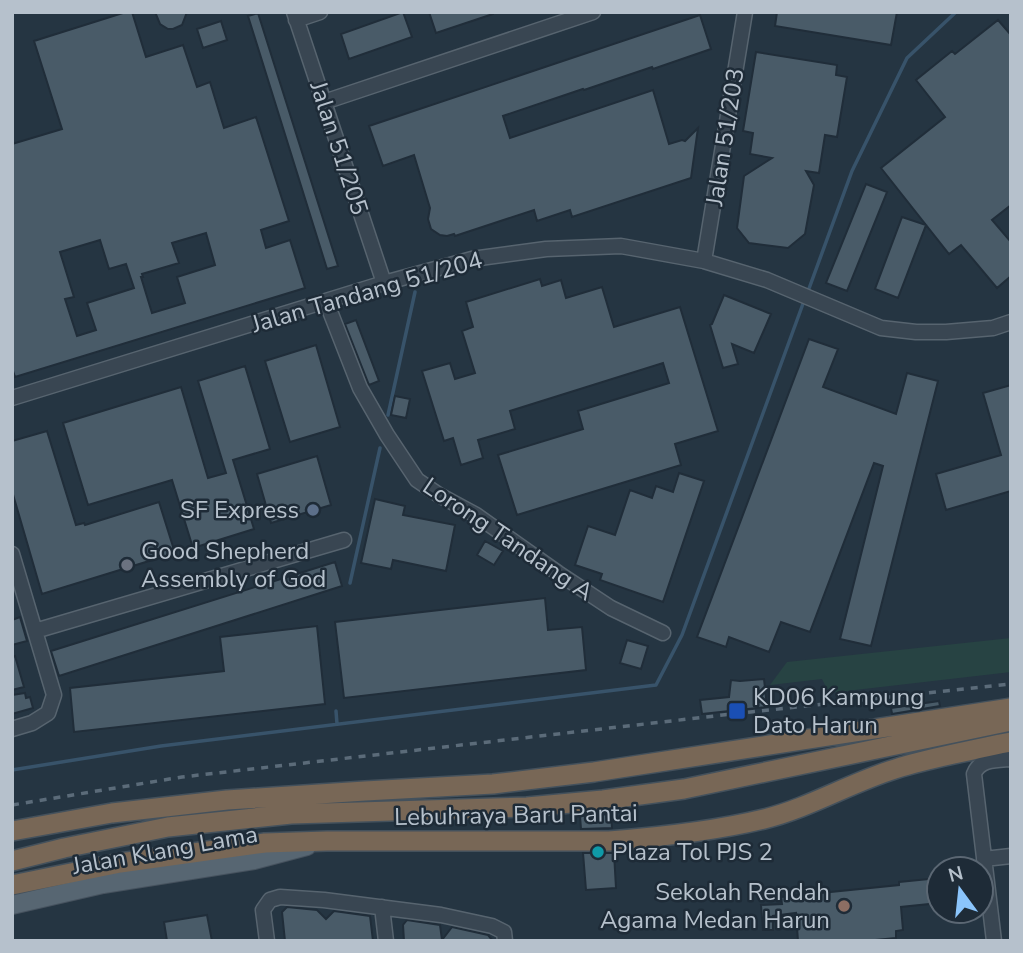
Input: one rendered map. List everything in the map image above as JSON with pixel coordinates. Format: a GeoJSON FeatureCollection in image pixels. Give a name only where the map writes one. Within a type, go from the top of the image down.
{"type":"FeatureCollection","features":[{"type":"Feature","properties":{"kind":"highway"},"geometry":{"type":"LineString","coordinates":[[12,831],[112,813],[227,800],[493,784],[614,769],[1011,708]]}},
{"type":"Feature","properties":{"kind":"highway","name":"Lebuhraya Baru Pantai"},"geometry":{"type":"LineString","coordinates":[[12,861],[167,827],[291,814],[527,807],[684,789],[1011,721]]}},
{"type":"Feature","properties":{"kind":"highway","name":"Lebuhraya Baru Pantai"},"geometry":{"type":"LineString","coordinates":[[12,886],[133,861],[265,843],[609,841],[724,827],[765,819],[894,769],[1011,743]]}},
{"type":"Feature","properties":{"kind":"highway"},"geometry":{"type":"LineString","coordinates":[[12,850],[227,800]]}},
{"type":"Feature","properties":{"kind":"highway"},"geometry":{"type":"LineString","coordinates":[[12,869],[118,845],[227,831],[263,831],[327,841]]}},
{"type":"Feature","properties":{"kind":"main road","name":"Jalan Klang Lama"},"geometry":{"type":"LineString","coordinates":[[12,905],[103,884],[254,860],[327,841]]}},
{"type":"Feature","properties":{"kind":"street"},"geometry":{"type":"LineString","coordinates":[[295,16],[320,12]]}},
{"type":"Feature","properties":{"kind":"street"},"geometry":{"type":"LineString","coordinates":[[324,102],[593,12]]}},
{"type":"Feature","properties":{"kind":"street","name":"Jalan 51/203"},"geometry":{"type":"LineString","coordinates":[[704,261],[745,12]]}},
{"type":"Feature","properties":{"kind":"street","name":"Jalan 51/205"},"geometry":{"type":"LineString","coordinates":[[295,16],[384,283]]}},
{"type":"Feature","properties":{"kind":"street","name":"Jalan Tandang 51/204"},"geometry":{"type":"LineString","coordinates":[[12,398],[384,283],[472,259],[546,249],[621,246],[704,261],[767,280],[881,328],[946,332],[993,328],[1011,322]]}},
{"type":"Feature","properties":{"kind":"street","name":"Lorong Tandang A"},"geometry":{"type":"LineString","coordinates":[[326,301],[360,388],[417,480],[476,515],[611,608],[663,633]]}},
{"type":"Feature","properties":{"kind":"street"},"geometry":{"type":"LineString","coordinates":[[35,631],[344,540]]}},
{"type":"Feature","properties":{"kind":"street"},"geometry":{"type":"LineString","coordinates":[[12,554],[54,695],[48,713],[32,723],[12,729]]}},
{"type":"Feature","properties":{"kind":"street"},"geometry":{"type":"LineString","coordinates":[[984,855],[975,769],[989,761],[1011,759]]}},
{"type":"Feature","properties":{"kind":"street"},"geometry":{"type":"LineString","coordinates":[[267,941],[263,910],[270,900],[280,897],[441,915],[492,926],[504,932],[505,941]]}},
{"type":"Feature","properties":{"kind":"street"},"geometry":{"type":"LineString","coordinates":[[382,907],[386,941]]}},
{"type":"Feature","properties":{"kind":"green space"},"geometry":{"type":"Polygon","coordinates":[[[1011,638],[1011,672],[829,693],[822,679],[770,685],[787,662],[1011,638]]]}},
{"type":"Feature","properties":{"kind":"building"},"geometry":{"type":"Polygon","coordinates":[[[132,12],[146,57],[183,45],[197,87],[210,82],[224,128],[256,117],[289,221],[261,230],[266,248],[290,240],[305,288],[15,377],[12,368],[12,144],[62,129],[34,41],[132,12]],[[206,233],[172,243],[179,263],[142,274],[152,313],[185,303],[177,277],[215,265],[206,233]],[[100,240],[60,252],[74,297],[65,299],[77,336],[96,330],[87,303],[134,288],[126,264],[109,269],[100,240]]]}},
{"type":"Feature","properties":{"kind":"building"},"geometry":{"type":"Polygon","coordinates":[[[155,12],[187,12],[182,25],[168,29],[160,24],[155,12]]]}},
{"type":"Feature","properties":{"kind":"building"},"geometry":{"type":"Polygon","coordinates":[[[403,12],[412,37],[349,59],[341,34],[403,12]]]}},
{"type":"Feature","properties":{"kind":"building"},"geometry":{"type":"Polygon","coordinates":[[[429,12],[493,12],[493,14],[436,33],[429,12]]]}},
{"type":"Feature","properties":{"kind":"building"},"geometry":{"type":"Polygon","coordinates":[[[777,12],[897,12],[891,45],[775,26],[777,12]]]}},
{"type":"Feature","properties":{"kind":"building"},"geometry":{"type":"Polygon","coordinates":[[[258,13],[338,266],[327,269],[248,16],[258,13]]]}},
{"type":"Feature","properties":{"kind":"building"},"geometry":{"type":"Polygon","coordinates":[[[700,15],[711,49],[503,116],[510,138],[653,90],[669,144],[685,141],[698,128],[691,178],[572,217],[570,210],[537,221],[534,210],[455,236],[447,236],[431,229],[428,219],[430,208],[414,155],[383,166],[369,126],[700,15]]]}},
{"type":"Feature","properties":{"kind":"building"},"geometry":{"type":"Polygon","coordinates":[[[998,20],[1011,35],[1011,205],[992,220],[1011,242],[1011,276],[997,288],[961,245],[949,254],[881,168],[945,117],[916,80],[952,51],[955,54],[998,20]]]}},
{"type":"Feature","properties":{"kind":"building"},"geometry":{"type":"Polygon","coordinates":[[[221,21],[227,40],[203,48],[197,29],[221,21]]]}},
{"type":"Feature","properties":{"kind":"building"},"geometry":{"type":"Polygon","coordinates":[[[756,52],[837,65],[836,75],[847,77],[837,137],[825,135],[819,173],[806,171],[814,185],[805,234],[788,248],[749,243],[737,228],[744,176],[772,158],[750,154],[753,133],[743,131],[756,52]]]}},
{"type":"Feature","properties":{"kind":"building"},"geometry":{"type":"Polygon","coordinates":[[[866,184],[887,192],[847,291],[826,283],[866,184]]]}},
{"type":"Feature","properties":{"kind":"building"},"geometry":{"type":"Polygon","coordinates":[[[902,217],[926,225],[898,298],[875,289],[902,217]]]}},
{"type":"Feature","properties":{"kind":"building"},"geometry":{"type":"Polygon","coordinates":[[[540,279],[542,286],[561,280],[566,298],[602,287],[614,327],[680,307],[718,431],[675,444],[681,465],[517,515],[498,455],[583,429],[578,411],[669,383],[663,363],[510,411],[515,429],[478,440],[483,458],[461,465],[453,438],[444,441],[422,371],[450,363],[455,379],[475,373],[462,331],[473,327],[466,302],[540,279]]]}},
{"type":"Feature","properties":{"kind":"building"},"geometry":{"type":"Polygon","coordinates":[[[724,295],[771,314],[754,353],[732,344],[738,364],[723,368],[710,325],[724,295]]]}},
{"type":"Feature","properties":{"kind":"building"},"geometry":{"type":"Polygon","coordinates":[[[356,320],[379,381],[369,385],[345,324],[356,320]]]}},
{"type":"Feature","properties":{"kind":"building"},"geometry":{"type":"Polygon","coordinates":[[[809,339],[838,349],[823,387],[896,414],[907,373],[938,381],[871,646],[840,639],[883,466],[874,463],[810,632],[781,622],[769,652],[729,637],[726,647],[697,637],[809,339]]]}},
{"type":"Feature","properties":{"kind":"building"},"geometry":{"type":"Polygon","coordinates":[[[316,345],[340,427],[290,442],[265,361],[316,345]]]}},
{"type":"Feature","properties":{"kind":"building"},"geometry":{"type":"Polygon","coordinates":[[[245,366],[270,449],[233,460],[254,529],[193,548],[172,480],[88,505],[63,423],[181,387],[208,478],[226,473],[198,381],[245,366]]]}},
{"type":"Feature","properties":{"kind":"building"},"geometry":{"type":"Polygon","coordinates":[[[1011,385],[1011,491],[946,510],[936,474],[1001,455],[983,393],[1011,385]]]}},
{"type":"Feature","properties":{"kind":"building"},"geometry":{"type":"Polygon","coordinates":[[[395,396],[410,399],[406,418],[391,415],[395,396]]]}},
{"type":"Feature","properties":{"kind":"building"},"geometry":{"type":"Polygon","coordinates":[[[47,431],[76,525],[85,525],[159,502],[175,553],[42,594],[12,491],[12,441],[47,431]]]}},
{"type":"Feature","properties":{"kind":"building"},"geometry":{"type":"Polygon","coordinates":[[[317,456],[331,505],[271,523],[257,474],[317,456]]]}},
{"type":"Feature","properties":{"kind":"building"},"geometry":{"type":"Polygon","coordinates":[[[679,473],[704,481],[663,602],[600,580],[602,574],[575,565],[588,526],[615,535],[630,490],[652,498],[656,486],[673,492],[679,473]]]}},
{"type":"Feature","properties":{"kind":"building"},"geometry":{"type":"Polygon","coordinates":[[[375,499],[405,506],[403,515],[455,525],[446,571],[393,560],[391,569],[361,563],[375,499]]]}},
{"type":"Feature","properties":{"kind":"building"},"geometry":{"type":"Polygon","coordinates":[[[485,541],[503,551],[494,565],[477,555],[485,541]]]}},
{"type":"Feature","properties":{"kind":"building"},"geometry":{"type":"Polygon","coordinates":[[[335,562],[342,586],[59,676],[51,651],[335,562]]]}},
{"type":"Feature","properties":{"kind":"building"},"geometry":{"type":"Polygon","coordinates":[[[545,598],[548,630],[582,627],[586,670],[344,698],[335,622],[545,598]]]}},
{"type":"Feature","properties":{"kind":"building"},"geometry":{"type":"Polygon","coordinates":[[[20,617],[27,641],[12,645],[12,620],[20,617]]]}},
{"type":"Feature","properties":{"kind":"building"},"geometry":{"type":"Polygon","coordinates":[[[317,626],[325,704],[74,732],[70,688],[224,671],[220,637],[317,626]]]}},
{"type":"Feature","properties":{"kind":"building"},"geometry":{"type":"Polygon","coordinates":[[[627,640],[648,646],[641,669],[620,663],[627,640]]]}},
{"type":"Feature","properties":{"kind":"building"},"geometry":{"type":"Polygon","coordinates":[[[15,656],[24,687],[12,690],[12,657],[15,656]]]}},
{"type":"Feature","properties":{"kind":"building"},"geometry":{"type":"Polygon","coordinates":[[[764,679],[767,707],[702,714],[700,700],[729,697],[731,680],[764,679]]]}},
{"type":"Feature","properties":{"kind":"building"},"geometry":{"type":"Polygon","coordinates":[[[25,693],[26,698],[30,697],[33,708],[12,714],[12,695],[25,693]]]}},
{"type":"Feature","properties":{"kind":"building"},"geometry":{"type":"Polygon","coordinates":[[[939,701],[940,706],[892,714],[891,708],[939,701]]]}},
{"type":"Feature","properties":{"kind":"building"},"geometry":{"type":"Polygon","coordinates":[[[611,814],[612,828],[581,829],[580,816],[611,814]]]}},
{"type":"Feature","properties":{"kind":"building"},"geometry":{"type":"Polygon","coordinates":[[[583,853],[614,853],[616,888],[586,890],[583,853]]]}},
{"type":"Feature","properties":{"kind":"building"},"geometry":{"type":"Polygon","coordinates":[[[925,879],[925,904],[901,907],[903,930],[896,931],[896,938],[798,941],[796,913],[773,916],[773,930],[763,930],[761,905],[782,904],[781,897],[899,885],[899,882],[925,879]]]}},
{"type":"Feature","properties":{"kind":"building"},"geometry":{"type":"Polygon","coordinates":[[[287,907],[317,910],[326,919],[334,911],[370,916],[373,941],[285,941],[282,912],[287,907]]]}},
{"type":"Feature","properties":{"kind":"building"},"geometry":{"type":"Polygon","coordinates":[[[207,915],[212,941],[167,941],[164,922],[207,915]]]}},
{"type":"Feature","properties":{"kind":"building"},"geometry":{"type":"Polygon","coordinates":[[[407,920],[440,925],[442,940],[452,927],[488,935],[493,941],[404,941],[403,925],[407,920]]]}},
{"type":"Feature","properties":{"kind":"waterway"},"geometry":{"type":"LineString","coordinates":[[807,294],[852,171],[907,58],[956,12]]}},
{"type":"Feature","properties":{"kind":"waterway"},"geometry":{"type":"LineString","coordinates":[[388,415],[415,292]]}},
{"type":"Feature","properties":{"kind":"waterway"},"geometry":{"type":"LineString","coordinates":[[12,770],[161,746],[656,685],[682,635],[804,301]]}},
{"type":"Feature","properties":{"kind":"waterway"},"geometry":{"type":"LineString","coordinates":[[350,583],[380,448]]}},
{"type":"Feature","properties":{"kind":"waterway"},"geometry":{"type":"LineString","coordinates":[[336,711],[337,724]]}},
{"type":"Feature","properties":{"kind":"railway"},"geometry":{"type":"LineString","coordinates":[[12,805],[182,777],[1011,684]]}},
{"type":"Feature","properties":{"kind":"place","name":"SF Express"},"geometry":{"type":"Point","coordinates":[313,510]}},
{"type":"Feature","properties":{"kind":"place","name":"Good Shepherd Assembly of God"},"geometry":{"type":"Point","coordinates":[127,565]}},
{"type":"Feature","properties":{"kind":"place","name":"KD06 Kampung Dato Harun"},"geometry":{"type":"Point","coordinates":[737,711]}},
{"type":"Feature","properties":{"kind":"place","name":"Plaza Tol PJS 2"},"geometry":{"type":"Point","coordinates":[598,852]}},
{"type":"Feature","properties":{"kind":"place","name":"Sekolah Rendah Agama Medan Harun"},"geometry":{"type":"Point","coordinates":[844,906]}}]}
